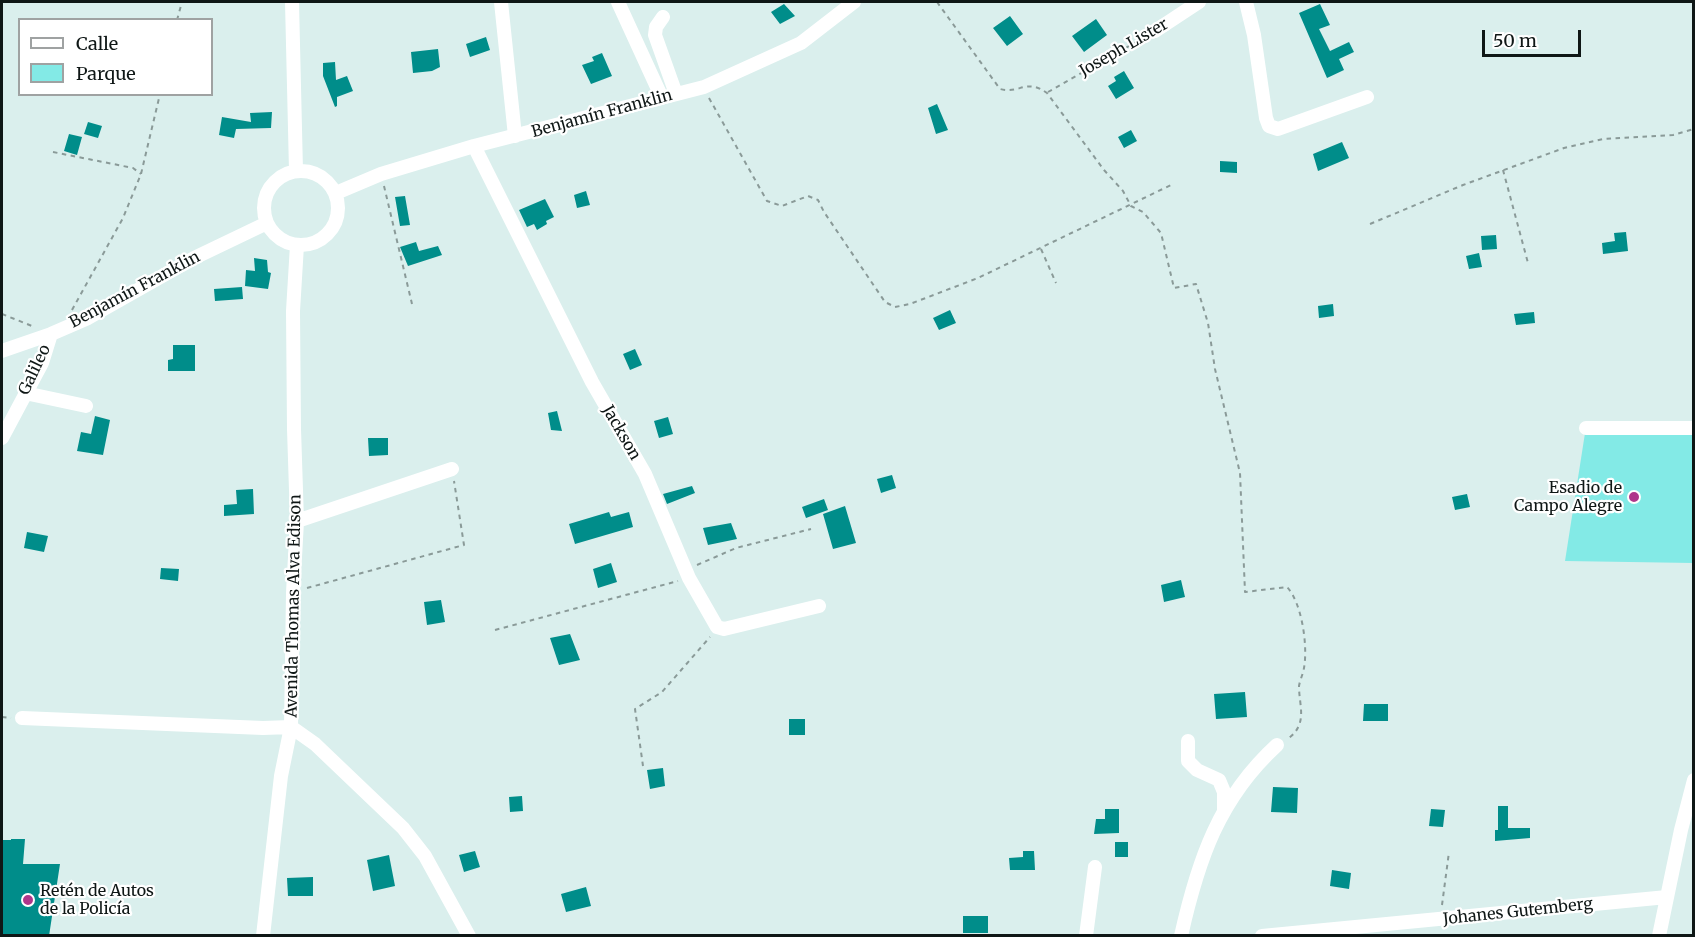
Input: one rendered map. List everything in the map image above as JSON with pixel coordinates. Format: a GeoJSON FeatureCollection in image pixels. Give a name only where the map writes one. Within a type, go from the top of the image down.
{"type":"FeatureCollection","features":[{"type":"Feature","properties":{"kind":"street"},"geometry":{"type":"LineString","coordinates":[[292,2],[296,171]]}},
{"type":"Feature","properties":{"kind":"street"},"geometry":{"type":"LineString","coordinates":[[501,2],[515,136]]}},
{"type":"Feature","properties":{"kind":"street"},"geometry":{"type":"LineString","coordinates":[[618,2],[662,98]]}},
{"type":"Feature","properties":{"kind":"street","name":"Benjamín Franklin"},"geometry":{"type":"LineString","coordinates":[[336,193],[381,174],[474,146],[704,87],[801,43],[854,2]]}},
{"type":"Feature","properties":{"kind":"street","name":"Joseph Lister"},"geometry":{"type":"LineString","coordinates":[[1155,31],[1199,2]]}},
{"type":"Feature","properties":{"kind":"street"},"geometry":{"type":"LineString","coordinates":[[1246,2],[1254,35],[1269,126],[1278,129],[1368,97]]}},
{"type":"Feature","properties":{"kind":"street"},"geometry":{"type":"LineString","coordinates":[[663,17],[656,27],[655,35],[676,94]]}},
{"type":"Feature","properties":{"kind":"street","name":"Jackson"},"geometry":{"type":"LineString","coordinates":[[474,146],[592,382],[645,474],[687,574],[717,627]]}},
{"type":"Feature","properties":{"kind":"street"},"geometry":{"type":"LineString","coordinates":[[296,171],[306,171],[324,178],[336,193],[338,212],[331,230],[316,242],[297,245],[278,238],[267,223],[264,213],[266,194],[278,178],[296,171]]}},
{"type":"Feature","properties":{"kind":"street","name":"Benjamín Franklin"},"geometry":{"type":"LineString","coordinates":[[2,351],[88,318],[194,258],[267,223]]}},
{"type":"Feature","properties":{"kind":"street","name":"Avenida Thomas Alva Edison"},"geometry":{"type":"LineString","coordinates":[[297,245],[293,311],[297,521],[293,592],[291,727],[315,744],[403,828],[425,856],[469,936]]}},
{"type":"Feature","properties":{"kind":"street","name":"Galileo"},"geometry":{"type":"LineString","coordinates":[[2,438],[57,331]]}},
{"type":"Feature","properties":{"kind":"street"},"geometry":{"type":"LineString","coordinates":[[25,393],[86,406]]}},
{"type":"Feature","properties":{"kind":"street"},"geometry":{"type":"LineString","coordinates":[[1586,428],[1694,429]]}},
{"type":"Feature","properties":{"kind":"street"},"geometry":{"type":"LineString","coordinates":[[297,521],[452,469]]}},
{"type":"Feature","properties":{"kind":"street"},"geometry":{"type":"LineString","coordinates":[[717,627],[724,629],[819,606]]}},
{"type":"Feature","properties":{"kind":"street"},"geometry":{"type":"LineString","coordinates":[[22,718],[263,728],[291,727],[281,776],[263,936]]}},
{"type":"Feature","properties":{"kind":"street"},"geometry":{"type":"LineString","coordinates":[[1188,741],[1188,761],[1197,770],[1219,780],[1224,792],[1224,812]]}},
{"type":"Feature","properties":{"kind":"street"},"geometry":{"type":"LineString","coordinates":[[1181,936],[1194,885],[1212,834],[1233,795],[1256,765],[1277,745]]}},
{"type":"Feature","properties":{"kind":"street"},"geometry":{"type":"LineString","coordinates":[[1659,936],[1680,830],[1694,780]]}},
{"type":"Feature","properties":{"kind":"street"},"geometry":{"type":"LineString","coordinates":[[1086,936],[1095,867]]}},
{"type":"Feature","properties":{"kind":"street","name":"Johanes Gutemberg"},"geometry":{"type":"LineString","coordinates":[[1262,936],[1667,897]]}},
{"type":"Feature","properties":{"kind":"path"},"geometry":{"type":"LineString","coordinates":[[178,18],[182,2]]}},
{"type":"Feature","properties":{"kind":"path"},"geometry":{"type":"LineString","coordinates":[[937,2],[1000,88],[1008,91],[1029,85],[1039,87],[1047,93],[1104,170],[1122,190],[1131,206],[1143,212],[1161,233],[1174,288],[1196,284],[1208,323],[1215,369],[1240,473],[1245,592],[1287,587],[1295,596],[1304,637],[1304,666],[1299,684],[1302,719],[1292,736],[1277,745]]}},
{"type":"Feature","properties":{"kind":"path","name":"Joseph Lister"},"geometry":{"type":"LineString","coordinates":[[1047,93],[1155,31]]}},
{"type":"Feature","properties":{"kind":"path"},"geometry":{"type":"LineString","coordinates":[[704,87],[766,201],[782,206],[808,196],[818,200],[885,302],[895,307],[910,304],[978,278],[1171,185]]}},
{"type":"Feature","properties":{"kind":"path"},"geometry":{"type":"LineString","coordinates":[[2,314],[57,331],[123,218],[141,174],[160,96]]}},
{"type":"Feature","properties":{"kind":"path"},"geometry":{"type":"LineString","coordinates":[[1370,224],[1564,148],[1602,139],[1673,135],[1694,129]]}},
{"type":"Feature","properties":{"kind":"path"},"geometry":{"type":"LineString","coordinates":[[53,152],[133,168],[141,174]]}},
{"type":"Feature","properties":{"kind":"path"},"geometry":{"type":"LineString","coordinates":[[1503,170],[1528,263]]}},
{"type":"Feature","properties":{"kind":"path"},"geometry":{"type":"LineString","coordinates":[[381,174],[412,304]]}},
{"type":"Feature","properties":{"kind":"path"},"geometry":{"type":"LineString","coordinates":[[1041,249],[1056,282]]}},
{"type":"Feature","properties":{"kind":"path"},"geometry":{"type":"LineString","coordinates":[[293,592],[464,545],[452,469]]}},
{"type":"Feature","properties":{"kind":"path"},"geometry":{"type":"LineString","coordinates":[[495,630],[687,574],[736,548],[811,529]]}},
{"type":"Feature","properties":{"kind":"path"},"geometry":{"type":"LineString","coordinates":[[643,766],[634,709],[662,692],[717,627]]}},
{"type":"Feature","properties":{"kind":"path"},"geometry":{"type":"LineString","coordinates":[[1440,920],[1449,852]]}},
{"type":"Feature","properties":{"kind":"green space","name":"Esadio de Campo Alegre"},"geometry":{"type":"Polygon","coordinates":[[[1585,433],[1693,433],[1693,563],[1565,561],[1585,433]]]}},
{"type":"Feature","properties":{"kind":"building"},"geometry":{"type":"Polygon","coordinates":[[[784,4],[795,16],[780,24],[771,12],[784,4]]]}},
{"type":"Feature","properties":{"kind":"building"},"geometry":{"type":"Polygon","coordinates":[[[1320,4],[1330,25],[1319,29],[1330,51],[1349,42],[1354,52],[1339,59],[1344,70],[1327,78],[1299,13],[1320,4]]]}},
{"type":"Feature","properties":{"kind":"building"},"geometry":{"type":"Polygon","coordinates":[[[1010,16],[1023,34],[1007,46],[993,28],[1010,16]]]}},
{"type":"Feature","properties":{"kind":"building"},"geometry":{"type":"Polygon","coordinates":[[[1096,19],[1107,35],[1084,52],[1072,36],[1096,19]]]}},
{"type":"Feature","properties":{"kind":"building"},"geometry":{"type":"Polygon","coordinates":[[[486,37],[490,50],[470,57],[466,44],[486,37]]]}},
{"type":"Feature","properties":{"kind":"building"},"geometry":{"type":"Polygon","coordinates":[[[438,49],[440,67],[432,71],[413,73],[411,52],[438,49]]]}},
{"type":"Feature","properties":{"kind":"building"},"geometry":{"type":"Polygon","coordinates":[[[602,53],[612,76],[591,84],[582,65],[594,61],[592,57],[602,53]]]}},
{"type":"Feature","properties":{"kind":"building"},"geometry":{"type":"Polygon","coordinates":[[[335,62],[336,80],[347,76],[353,91],[337,97],[335,107],[323,76],[323,63],[335,62]]]}},
{"type":"Feature","properties":{"kind":"building"},"geometry":{"type":"Polygon","coordinates":[[[1124,71],[1134,88],[1116,99],[1108,86],[1116,81],[1114,77],[1124,71]]]}},
{"type":"Feature","properties":{"kind":"building"},"geometry":{"type":"Polygon","coordinates":[[[937,104],[948,130],[936,134],[928,108],[937,104]]]}},
{"type":"Feature","properties":{"kind":"building"},"geometry":{"type":"Polygon","coordinates":[[[272,112],[271,128],[236,129],[234,138],[219,135],[222,117],[251,122],[250,113],[272,112]]]}},
{"type":"Feature","properties":{"kind":"building"},"geometry":{"type":"Polygon","coordinates":[[[88,122],[102,126],[98,138],[84,134],[88,122]]]}},
{"type":"Feature","properties":{"kind":"building"},"geometry":{"type":"Polygon","coordinates":[[[1131,130],[1137,141],[1124,148],[1118,137],[1131,130]]]}},
{"type":"Feature","properties":{"kind":"building"},"geometry":{"type":"Polygon","coordinates":[[[69,134],[82,137],[77,155],[64,151],[69,134]]]}},
{"type":"Feature","properties":{"kind":"building"},"geometry":{"type":"Polygon","coordinates":[[[1342,142],[1349,158],[1318,171],[1313,154],[1342,142]]]}},
{"type":"Feature","properties":{"kind":"building"},"geometry":{"type":"Polygon","coordinates":[[[1220,161],[1237,162],[1237,173],[1220,172],[1220,161]]]}},
{"type":"Feature","properties":{"kind":"building"},"geometry":{"type":"Polygon","coordinates":[[[586,191],[590,205],[577,208],[574,195],[586,191]]]}},
{"type":"Feature","properties":{"kind":"building"},"geometry":{"type":"Polygon","coordinates":[[[405,196],[410,225],[400,226],[395,197],[405,196]]]}},
{"type":"Feature","properties":{"kind":"building"},"geometry":{"type":"Polygon","coordinates":[[[545,199],[554,217],[537,230],[534,224],[527,227],[519,210],[545,199]]]}},
{"type":"Feature","properties":{"kind":"building"},"geometry":{"type":"Polygon","coordinates":[[[1626,232],[1628,251],[1603,254],[1602,243],[1615,241],[1614,233],[1626,232]]]}},
{"type":"Feature","properties":{"kind":"building"},"geometry":{"type":"Polygon","coordinates":[[[1496,235],[1497,249],[1482,250],[1481,236],[1496,235]]]}},
{"type":"Feature","properties":{"kind":"building"},"geometry":{"type":"Polygon","coordinates":[[[416,242],[419,251],[438,246],[442,255],[408,266],[400,247],[416,242]]]}},
{"type":"Feature","properties":{"kind":"building"},"geometry":{"type":"Polygon","coordinates":[[[1479,253],[1482,267],[1469,269],[1466,256],[1479,253]]]}},
{"type":"Feature","properties":{"kind":"building"},"geometry":{"type":"Polygon","coordinates":[[[254,258],[267,260],[268,272],[271,273],[268,289],[245,286],[246,270],[255,271],[254,258]]]}},
{"type":"Feature","properties":{"kind":"building"},"geometry":{"type":"Polygon","coordinates":[[[242,287],[243,299],[215,301],[214,289],[242,287]]]}},
{"type":"Feature","properties":{"kind":"building"},"geometry":{"type":"Polygon","coordinates":[[[1333,304],[1334,316],[1319,318],[1318,306],[1333,304]]]}},
{"type":"Feature","properties":{"kind":"building"},"geometry":{"type":"Polygon","coordinates":[[[950,310],[956,323],[939,330],[933,318],[950,310]]]}},
{"type":"Feature","properties":{"kind":"building"},"geometry":{"type":"Polygon","coordinates":[[[1534,312],[1535,323],[1516,325],[1514,314],[1534,312]]]}},
{"type":"Feature","properties":{"kind":"building"},"geometry":{"type":"Polygon","coordinates":[[[173,345],[195,345],[195,371],[168,371],[168,360],[173,359],[173,345]]]}},
{"type":"Feature","properties":{"kind":"building"},"geometry":{"type":"Polygon","coordinates":[[[635,349],[642,365],[630,370],[623,354],[635,349]]]}},
{"type":"Feature","properties":{"kind":"building"},"geometry":{"type":"Polygon","coordinates":[[[557,411],[562,431],[551,430],[548,413],[557,411]]]}},
{"type":"Feature","properties":{"kind":"building"},"geometry":{"type":"Polygon","coordinates":[[[95,416],[110,420],[103,455],[77,451],[81,432],[91,434],[95,416]]]}},
{"type":"Feature","properties":{"kind":"building"},"geometry":{"type":"Polygon","coordinates":[[[668,417],[673,434],[659,438],[654,421],[668,417]]]}},
{"type":"Feature","properties":{"kind":"building"},"geometry":{"type":"Polygon","coordinates":[[[368,438],[388,438],[388,455],[369,456],[368,438]]]}},
{"type":"Feature","properties":{"kind":"building"},"geometry":{"type":"Polygon","coordinates":[[[892,475],[896,488],[881,493],[877,479],[892,475]]]}},
{"type":"Feature","properties":{"kind":"building"},"geometry":{"type":"Polygon","coordinates":[[[692,486],[695,493],[667,504],[663,494],[692,486]]]}},
{"type":"Feature","properties":{"kind":"building"},"geometry":{"type":"Polygon","coordinates":[[[253,489],[254,514],[224,516],[224,505],[237,504],[236,490],[253,489]]]}},
{"type":"Feature","properties":{"kind":"building"},"geometry":{"type":"Polygon","coordinates":[[[1467,494],[1470,507],[1455,510],[1452,497],[1467,494]]]}},
{"type":"Feature","properties":{"kind":"building"},"geometry":{"type":"Polygon","coordinates":[[[824,499],[828,510],[806,518],[802,507],[824,499]]]}},
{"type":"Feature","properties":{"kind":"building"},"geometry":{"type":"Polygon","coordinates":[[[845,506],[856,543],[833,549],[823,514],[845,506]]]}},
{"type":"Feature","properties":{"kind":"building"},"geometry":{"type":"Polygon","coordinates":[[[609,512],[611,517],[629,512],[633,527],[575,544],[569,524],[609,512]]]}},
{"type":"Feature","properties":{"kind":"building"},"geometry":{"type":"Polygon","coordinates":[[[731,523],[737,539],[708,545],[703,528],[731,523]]]}},
{"type":"Feature","properties":{"kind":"building"},"geometry":{"type":"Polygon","coordinates":[[[27,532],[48,536],[44,552],[24,548],[27,532]]]}},
{"type":"Feature","properties":{"kind":"building"},"geometry":{"type":"Polygon","coordinates":[[[611,563],[617,582],[598,588],[593,569],[611,563]]]}},
{"type":"Feature","properties":{"kind":"building"},"geometry":{"type":"Polygon","coordinates":[[[161,568],[179,569],[178,581],[160,579],[161,568]]]}},
{"type":"Feature","properties":{"kind":"building"},"geometry":{"type":"Polygon","coordinates":[[[1181,580],[1185,597],[1164,602],[1161,585],[1181,580]]]}},
{"type":"Feature","properties":{"kind":"building"},"geometry":{"type":"Polygon","coordinates":[[[441,600],[445,622],[427,625],[424,602],[441,600]]]}},
{"type":"Feature","properties":{"kind":"building"},"geometry":{"type":"Polygon","coordinates":[[[570,634],[580,660],[559,665],[550,638],[570,634]]]}},
{"type":"Feature","properties":{"kind":"building"},"geometry":{"type":"Polygon","coordinates":[[[1245,692],[1247,717],[1216,719],[1214,694],[1245,692]]]}},
{"type":"Feature","properties":{"kind":"building"},"geometry":{"type":"Polygon","coordinates":[[[1364,704],[1388,704],[1388,721],[1363,721],[1364,704]]]}},
{"type":"Feature","properties":{"kind":"building"},"geometry":{"type":"Polygon","coordinates":[[[789,719],[805,719],[805,735],[789,735],[789,719]]]}},
{"type":"Feature","properties":{"kind":"building"},"geometry":{"type":"Polygon","coordinates":[[[663,768],[665,786],[650,789],[647,770],[663,768]]]}},
{"type":"Feature","properties":{"kind":"building"},"geometry":{"type":"Polygon","coordinates":[[[1273,787],[1298,788],[1297,813],[1271,812],[1273,787]]]}},
{"type":"Feature","properties":{"kind":"building"},"geometry":{"type":"Polygon","coordinates":[[[522,796],[523,811],[510,812],[509,797],[522,796]]]}},
{"type":"Feature","properties":{"kind":"building"},"geometry":{"type":"Polygon","coordinates":[[[1498,806],[1508,806],[1508,828],[1530,828],[1530,838],[1495,841],[1495,830],[1498,830],[1498,806]]]}},
{"type":"Feature","properties":{"kind":"building"},"geometry":{"type":"Polygon","coordinates":[[[1105,809],[1119,809],[1119,833],[1094,834],[1096,819],[1105,819],[1105,809]]]}},
{"type":"Feature","properties":{"kind":"building"},"geometry":{"type":"Polygon","coordinates":[[[1431,809],[1445,810],[1443,827],[1429,826],[1431,809]]]}},
{"type":"Feature","properties":{"kind":"building","name":"Retén de Autos de la Policía"},"geometry":{"type":"Polygon","coordinates":[[[25,839],[23,864],[60,864],[49,936],[2,936],[2,840],[25,839]]]}},
{"type":"Feature","properties":{"kind":"building"},"geometry":{"type":"Polygon","coordinates":[[[1115,842],[1128,842],[1128,857],[1115,857],[1115,842]]]}},
{"type":"Feature","properties":{"kind":"building"},"geometry":{"type":"Polygon","coordinates":[[[475,851],[480,867],[464,872],[459,855],[475,851]]]}},
{"type":"Feature","properties":{"kind":"building"},"geometry":{"type":"Polygon","coordinates":[[[1023,851],[1034,851],[1035,870],[1010,870],[1009,858],[1023,857],[1023,851]]]}},
{"type":"Feature","properties":{"kind":"building"},"geometry":{"type":"Polygon","coordinates":[[[389,855],[395,886],[373,891],[367,860],[389,855]]]}},
{"type":"Feature","properties":{"kind":"building"},"geometry":{"type":"Polygon","coordinates":[[[1332,870],[1351,873],[1349,889],[1330,886],[1332,870]]]}},
{"type":"Feature","properties":{"kind":"building"},"geometry":{"type":"Polygon","coordinates":[[[313,877],[313,896],[288,896],[287,878],[313,877]]]}},
{"type":"Feature","properties":{"kind":"building"},"geometry":{"type":"Polygon","coordinates":[[[586,887],[591,906],[566,912],[561,894],[586,887]]]}},
{"type":"Feature","properties":{"kind":"building"},"geometry":{"type":"Polygon","coordinates":[[[963,916],[988,916],[988,933],[963,933],[963,916]]]}},
{"type":"Feature","properties":{"kind":"place","name":"Esadio de Campo Alegre"},"geometry":{"type":"Point","coordinates":[1634,497]}},
{"type":"Feature","properties":{"kind":"place","name":"Retén de Autos de la Policía"},"geometry":{"type":"Point","coordinates":[28,900]}}]}
